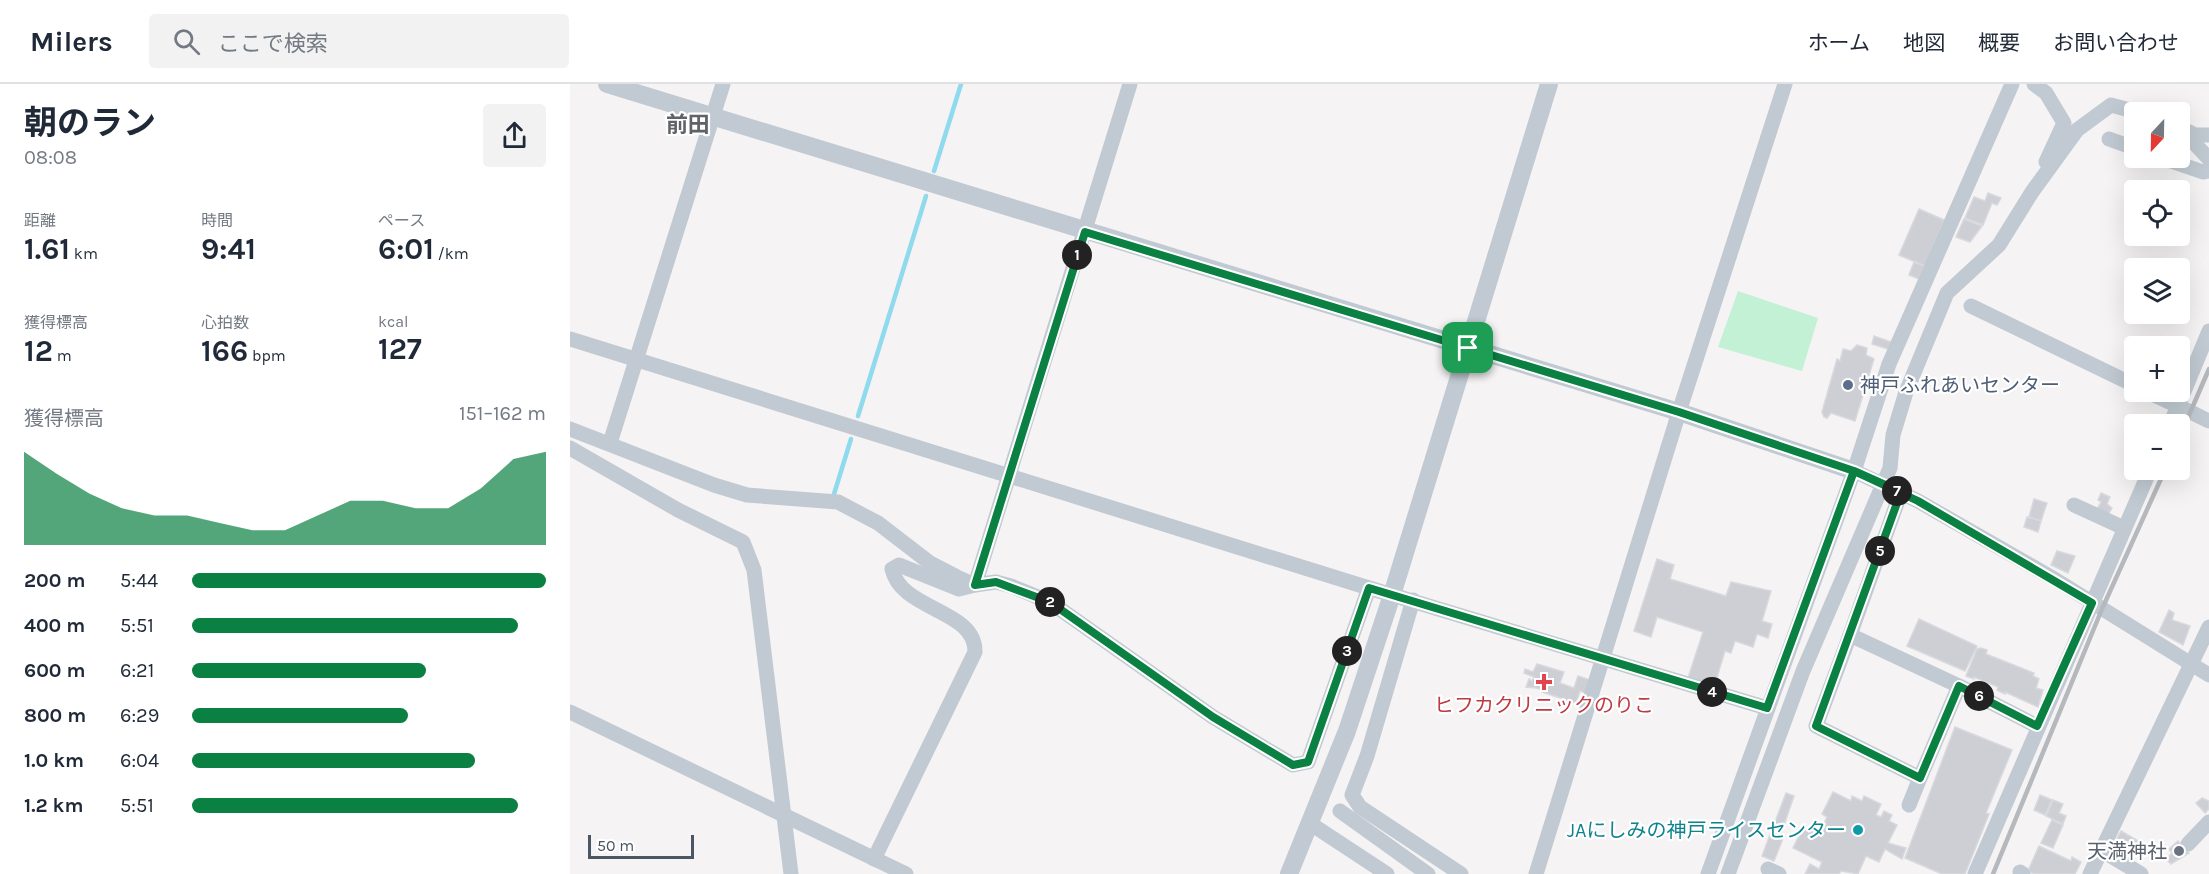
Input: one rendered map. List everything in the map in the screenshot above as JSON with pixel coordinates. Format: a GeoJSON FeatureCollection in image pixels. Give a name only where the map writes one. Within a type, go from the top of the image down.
{"type":"FeatureCollection","features":[{"type":"Feature","properties":{"kind":"street"},"geometry":{"type":"LineString","coordinates":[[608,84],[1085,232],[1679,412],[1854,471],[1901,492],[2056,580],[2209,675]]}},
{"type":"Feature","properties":{"kind":"street"},"geometry":{"type":"LineString","coordinates":[[610,443],[723,84]]}},
{"type":"Feature","properties":{"kind":"street"},"geometry":{"type":"LineString","coordinates":[[975,585],[1130,84]]}},
{"type":"Feature","properties":{"kind":"street"},"geometry":{"type":"LineString","coordinates":[[1289,874],[1347,731],[1392,595],[1549,84]]}},
{"type":"Feature","properties":{"kind":"street"},"geometry":{"type":"LineString","coordinates":[[1536,874],[1679,412],[1785,84]]}},
{"type":"Feature","properties":{"kind":"street"},"geometry":{"type":"LineString","coordinates":[[1708,874],[1854,471],[1888,364],[2012,84]]}},
{"type":"Feature","properties":{"kind":"street"},"geometry":{"type":"LineString","coordinates":[[2032,192],[2064,123],[2046,93],[2034,84]]}},
{"type":"Feature","properties":{"kind":"street"},"geometry":{"type":"LineString","coordinates":[[1728,874],[1803,671],[1890,468],[1893,435],[1906,392],[1947,293],[1999,245],[2032,192],[2077,130],[2111,105],[2124,108]]}},
{"type":"Feature","properties":{"kind":"street"},"geometry":{"type":"LineString","coordinates":[[2190,133],[2209,135]]}},
{"type":"Feature","properties":{"kind":"street"},"geometry":{"type":"LineString","coordinates":[[2109,138],[2124,144]]}},
{"type":"Feature","properties":{"kind":"street"},"geometry":{"type":"LineString","coordinates":[[2190,139],[2209,159]]}},
{"type":"Feature","properties":{"kind":"street"},"geometry":{"type":"LineString","coordinates":[[2190,168],[2203,172],[2209,171]]}},
{"type":"Feature","properties":{"kind":"street"},"geometry":{"type":"LineString","coordinates":[[1971,306],[2124,380]]}},
{"type":"Feature","properties":{"kind":"street"},"geometry":{"type":"LineString","coordinates":[[2174,414],[2209,331]]}},
{"type":"Feature","properties":{"kind":"street"},"geometry":{"type":"LineString","coordinates":[[570,339],[1369,588],[1767,708]]}},
{"type":"Feature","properties":{"kind":"street"},"geometry":{"type":"LineString","coordinates":[[2169,402],[2209,421]]}},
{"type":"Feature","properties":{"kind":"street"},"geometry":{"type":"LineString","coordinates":[[570,429],[714,485],[747,495],[838,502],[878,523],[930,563],[975,585]]}},
{"type":"Feature","properties":{"kind":"street"},"geometry":{"type":"LineString","coordinates":[[570,448],[678,510],[743,542],[754,570],[791,874]]}},
{"type":"Feature","properties":{"kind":"street"},"geometry":{"type":"LineString","coordinates":[[1975,874],[2037,726],[2146,480]]}},
{"type":"Feature","properties":{"kind":"street"},"geometry":{"type":"LineString","coordinates":[[1901,492],[1816,726],[1920,778]]}},
{"type":"Feature","properties":{"kind":"street"},"geometry":{"type":"LineString","coordinates":[[2074,505],[2124,528]]}},
{"type":"Feature","properties":{"kind":"street"},"geometry":{"type":"LineString","coordinates":[[874,859],[975,652],[976,640],[968,629],[913,596],[895,581],[892,569],[899,565],[959,589],[996,582],[1050,602],[1213,717],[1293,765],[1308,762],[1369,588]]}},
{"type":"Feature","properties":{"kind":"street"},"geometry":{"type":"LineString","coordinates":[[1413,600],[1367,756],[1352,795],[1360,807],[1461,874]]}},
{"type":"Feature","properties":{"kind":"street"},"geometry":{"type":"LineString","coordinates":[[2090,874],[2209,627]]}},
{"type":"Feature","properties":{"kind":"street"},"geometry":{"type":"LineString","coordinates":[[1850,635],[1959,686],[2037,726]]}},
{"type":"Feature","properties":{"kind":"street"},"geometry":{"type":"LineString","coordinates":[[1909,805],[1959,686]]}},
{"type":"Feature","properties":{"kind":"street"},"geometry":{"type":"LineString","coordinates":[[570,712],[906,874]]}},
{"type":"Feature","properties":{"kind":"street"},"geometry":{"type":"LineString","coordinates":[[1340,811],[1428,874]]}},
{"type":"Feature","properties":{"kind":"street"},"geometry":{"type":"LineString","coordinates":[[2188,844],[2209,822]]}},
{"type":"Feature","properties":{"kind":"street"},"geometry":{"type":"LineString","coordinates":[[1311,824],[1387,874]]}},
{"type":"Feature","properties":{"kind":"street"},"geometry":{"type":"LineString","coordinates":[[2101,850],[2141,874]]}},
{"type":"Feature","properties":{"kind":"green space"},"geometry":{"type":"Polygon","coordinates":[[[1738,291],[1818,318],[1802,371],[1718,347],[1738,291]]]}},
{"type":"Feature","properties":{"kind":"building"},"geometry":{"type":"Polygon","coordinates":[[[1988,193],[2001,198],[1997,205],[1992,203],[1983,225],[1965,218],[1974,197],[1985,201],[1988,193]]]}},
{"type":"Feature","properties":{"kind":"building"},"geometry":{"type":"Polygon","coordinates":[[[1919,209],[1944,220],[1925,266],[1899,255],[1919,209]]]}},
{"type":"Feature","properties":{"kind":"building"},"geometry":{"type":"Polygon","coordinates":[[[1964,219],[1982,226],[1970,242],[1956,237],[1964,219]]]}},
{"type":"Feature","properties":{"kind":"building"},"geometry":{"type":"Polygon","coordinates":[[[1914,262],[1924,266],[1919,279],[1909,275],[1914,262]]]}},
{"type":"Feature","properties":{"kind":"building"},"geometry":{"type":"Polygon","coordinates":[[[1874,336],[1891,342],[1888,349],[1872,344],[1874,336]]]}},
{"type":"Feature","properties":{"kind":"building","name":"神戸ふれあいセンター"},"geometry":{"type":"Polygon","coordinates":[[[1857,345],[1867,348],[1866,355],[1874,359],[1855,421],[1831,413],[1827,418],[1824,417],[1822,412],[1837,359],[1840,361],[1843,349],[1851,351],[1857,345]]]}},
{"type":"Feature","properties":{"kind":"building"},"geometry":{"type":"Polygon","coordinates":[[[2101,493],[2110,497],[2107,504],[2112,508],[2108,515],[2096,511],[2101,502],[2098,500],[2101,493]]]}},
{"type":"Feature","properties":{"kind":"building"},"geometry":{"type":"Polygon","coordinates":[[[2034,499],[2047,503],[2041,521],[2029,517],[2034,499]]]}},
{"type":"Feature","properties":{"kind":"building"},"geometry":{"type":"Polygon","coordinates":[[[2027,517],[2041,521],[2038,532],[2024,527],[2027,517]]]}},
{"type":"Feature","properties":{"kind":"building"},"geometry":{"type":"Polygon","coordinates":[[[2057,551],[2075,556],[2068,573],[2051,565],[2057,551]]]}},
{"type":"Feature","properties":{"kind":"building"},"geometry":{"type":"Polygon","coordinates":[[[1657,559],[1674,565],[1670,579],[1726,596],[1731,582],[1771,591],[1762,621],[1772,624],[1768,638],[1757,634],[1753,647],[1735,641],[1731,653],[1725,651],[1714,687],[1688,678],[1703,632],[1657,617],[1651,637],[1634,631],[1657,559]]]}},
{"type":"Feature","properties":{"kind":"building"},"geometry":{"type":"Polygon","coordinates":[[[2169,610],[2174,613],[2172,620],[2190,626],[2183,645],[2159,632],[2169,610]]]}},
{"type":"Feature","properties":{"kind":"building"},"geometry":{"type":"Polygon","coordinates":[[[1919,619],[1977,646],[1965,671],[1907,646],[1919,619]]]}},
{"type":"Feature","properties":{"kind":"building"},"geometry":{"type":"Polygon","coordinates":[[[1977,649],[1987,650],[1986,654],[2034,673],[2033,676],[2039,679],[2036,688],[2043,690],[2038,707],[1997,690],[1998,687],[1966,676],[1977,649]]]}},
{"type":"Feature","properties":{"kind":"building","name":"ヒフカクリニックのりこ"},"geometry":{"type":"Polygon","coordinates":[[[1537,664],[1564,672],[1560,683],[1574,688],[1578,676],[1590,680],[1586,693],[1580,691],[1576,703],[1542,692],[1543,690],[1526,687],[1529,679],[1532,681],[1534,677],[1524,673],[1525,669],[1533,672],[1537,664]]]}},
{"type":"Feature","properties":{"kind":"building"},"geometry":{"type":"Polygon","coordinates":[[[1955,727],[2012,750],[1986,813],[1989,814],[1965,874],[1942,874],[1905,858],[1955,727]]]}},
{"type":"Feature","properties":{"kind":"building","name":"JAにしみの神戸ライスセンター"},"geometry":{"type":"Polygon","coordinates":[[[1833,792],[1851,801],[1852,796],[1862,801],[1864,796],[1881,804],[1876,815],[1881,817],[1884,811],[1892,815],[1889,821],[1897,825],[1888,843],[1906,848],[1902,859],[1885,849],[1879,862],[1866,856],[1858,874],[1841,871],[1839,874],[1805,874],[1810,864],[1819,869],[1822,862],[1793,848],[1804,826],[1819,834],[1827,817],[1822,814],[1833,792]]]}},
{"type":"Feature","properties":{"kind":"building"},"geometry":{"type":"Polygon","coordinates":[[[1786,793],[1794,796],[1781,834],[1772,830],[1786,793]]]}},
{"type":"Feature","properties":{"kind":"building"},"geometry":{"type":"Polygon","coordinates":[[[2040,795],[2052,800],[2045,815],[2034,810],[2040,795]]]}},
{"type":"Feature","properties":{"kind":"building"},"geometry":{"type":"Polygon","coordinates":[[[2202,798],[2209,801],[2209,809],[2205,813],[2196,803],[2202,798]]]}},
{"type":"Feature","properties":{"kind":"building"},"geometry":{"type":"Polygon","coordinates":[[[2053,800],[2063,804],[2059,813],[2066,816],[2063,824],[2046,816],[2053,800]]]}},
{"type":"Feature","properties":{"kind":"building"},"geometry":{"type":"Polygon","coordinates":[[[2052,820],[2063,825],[2053,848],[2041,843],[2052,820]]]}},
{"type":"Feature","properties":{"kind":"building"},"geometry":{"type":"Polygon","coordinates":[[[2121,831],[2140,842],[2134,852],[2115,842],[2121,831]]]}},
{"type":"Feature","properties":{"kind":"building"},"geometry":{"type":"Polygon","coordinates":[[[1771,832],[1784,836],[1774,861],[1762,856],[1771,832]]]}},
{"type":"Feature","properties":{"kind":"building","name":"天満神社"},"geometry":{"type":"Polygon","coordinates":[[[2178,841],[2189,853],[2171,864],[2166,859],[2172,853],[2169,849],[2178,841]]]}},
{"type":"Feature","properties":{"kind":"building"},"geometry":{"type":"Polygon","coordinates":[[[2039,846],[2071,861],[2072,857],[2081,862],[2075,874],[2034,874],[2028,871],[2039,846]]]}},
{"type":"Feature","properties":{"kind":"waterway"},"geometry":{"type":"LineString","coordinates":[[934,171],[961,84]]}},
{"type":"Feature","properties":{"kind":"waterway"},"geometry":{"type":"LineString","coordinates":[[858,416],[926,196]]}},
{"type":"Feature","properties":{"kind":"waterway"},"geometry":{"type":"LineString","coordinates":[[834,494],[851,439]]}},
{"type":"Feature","properties":{"kind":"railway"},"geometry":{"type":"LineString","coordinates":[[2190,414],[2209,369]]}},
{"type":"Feature","properties":{"kind":"railway"},"geometry":{"type":"LineString","coordinates":[[1993,874],[2102,609],[2160,480]]}},
{"type":"Feature","properties":{"kind":"place","name":"神戸ふれあいセンター"},"geometry":{"type":"Point","coordinates":[1848,385]}},
{"type":"Feature","properties":{"kind":"place","name":"ヒフカクリニックのりこ"},"geometry":{"type":"Point","coordinates":[1544,682]}},
{"type":"Feature","properties":{"kind":"place","name":"JAにしみの神戸ライスセンター"},"geometry":{"type":"Point","coordinates":[1858,830]}},
{"type":"Feature","properties":{"kind":"place","name":"天満神社"},"geometry":{"type":"Point","coordinates":[2179,851]}},
{"type":"Feature","properties":{"kind":"district","name":"前田"},"geometry":{"type":"Point","coordinates":[688,124]}},
{"type":"Feature","properties":{"kind":"route"},"geometry":{"type":"LineString","coordinates":[[1468,348],[1085,232],[975,585],[996,582],[1050,602],[1125,651],[1213,717],[1293,765],[1308,762],[1369,588],[1767,708],[1854,471],[1883,483],[1901,492],[1850,635],[1816,726],[1920,778],[1959,686],[2037,726],[2092,603],[1918,501],[1883,483],[1854,471],[1679,412],[1468,348]]}}]}
